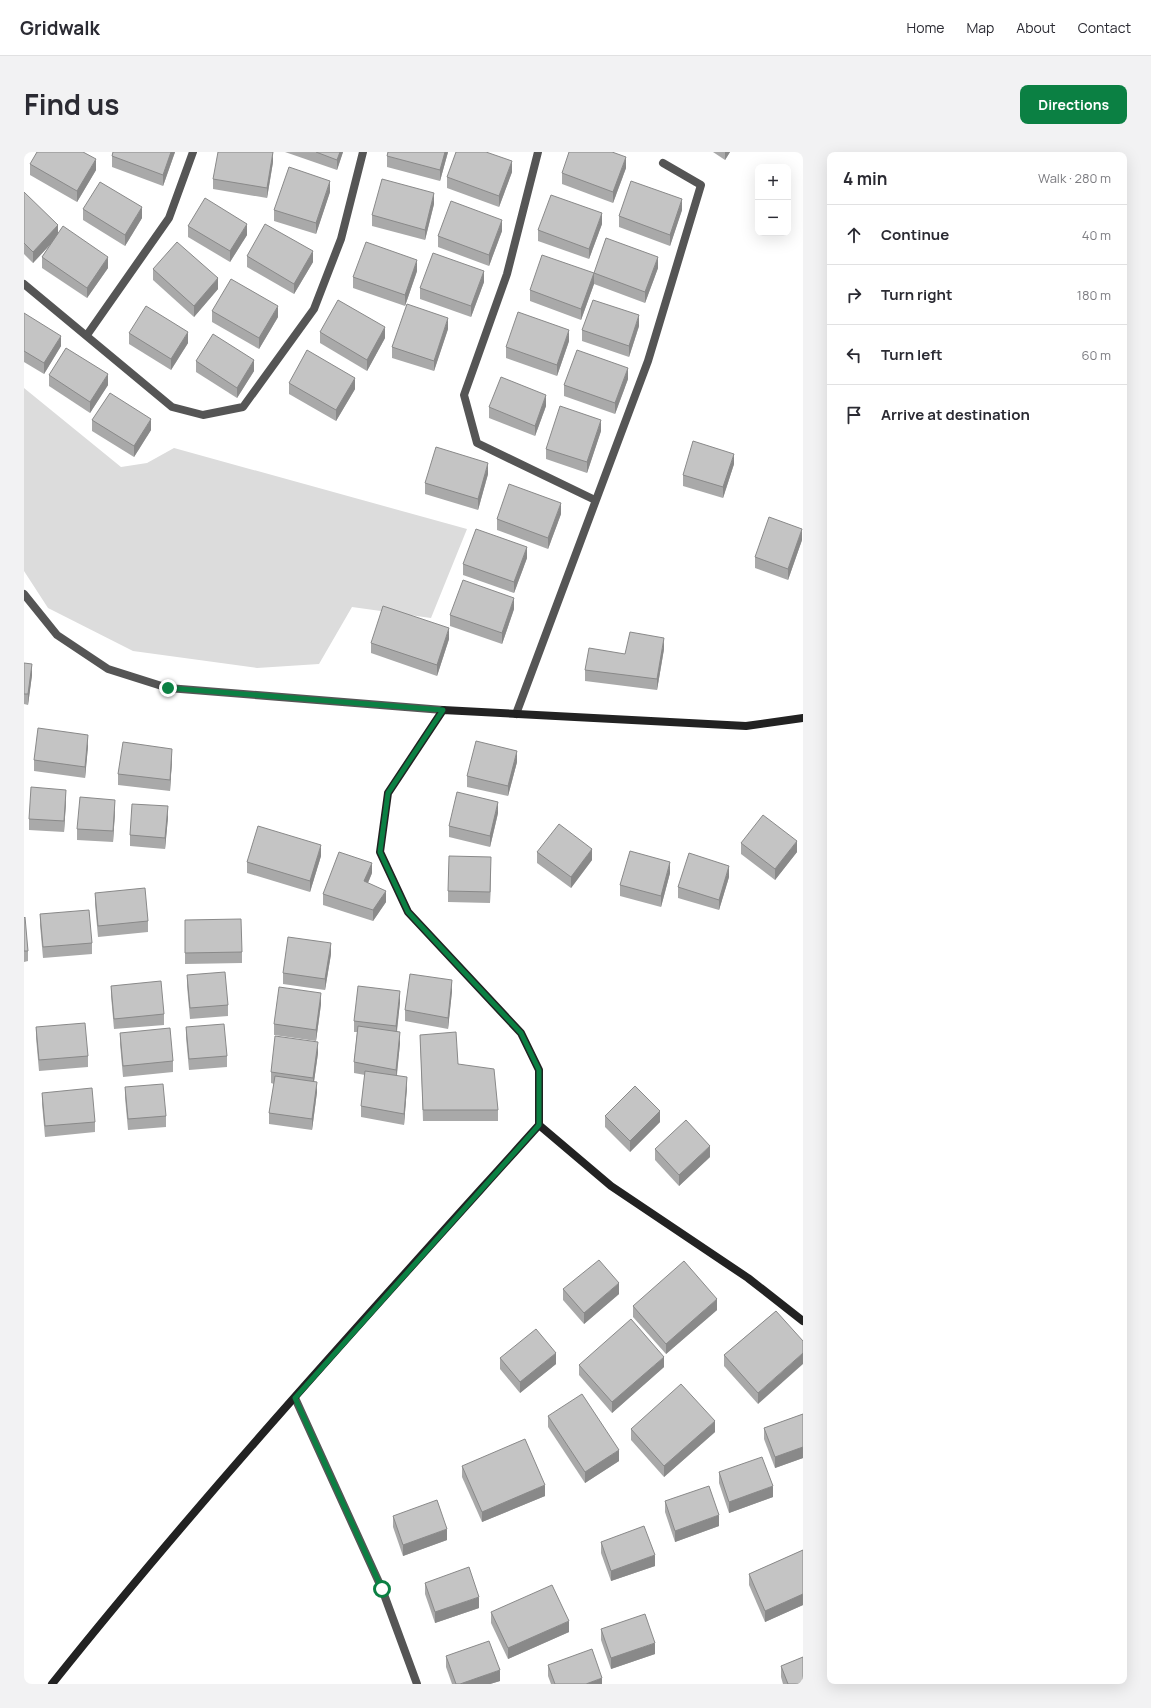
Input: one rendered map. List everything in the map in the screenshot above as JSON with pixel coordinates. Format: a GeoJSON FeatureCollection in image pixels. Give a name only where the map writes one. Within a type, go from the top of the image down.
{"type":"FeatureCollection","features":[{"type":"Feature","properties":{"kind":"street"},"geometry":{"type":"LineString","coordinates":[[87,335],[169,218],[193,152]]}},
{"type":"Feature","properties":{"kind":"street"},"geometry":{"type":"LineString","coordinates":[[24,284],[172,407],[203,415],[243,407],[314,309],[341,239],[363,152]]}},
{"type":"Feature","properties":{"kind":"street"},"geometry":{"type":"LineString","coordinates":[[538,152],[507,274],[464,395],[477,442],[595,500]]}},
{"type":"Feature","properties":{"kind":"street"},"geometry":{"type":"LineString","coordinates":[[516,714],[648,361],[702,186],[663,163]]}},
{"type":"Feature","properties":{"kind":"street"},"geometry":{"type":"LineString","coordinates":[[24,594],[57,635],[108,669],[168,688],[443,710],[746,726],[803,718]]}},
{"type":"Feature","properties":{"kind":"street"},"geometry":{"type":"LineString","coordinates":[[52,1684],[116,1604],[295,1398],[539,1125],[539,1070],[521,1033],[408,912],[380,852],[388,793],[443,710]]}},
{"type":"Feature","properties":{"kind":"street"},"geometry":{"type":"LineString","coordinates":[[539,1125],[611,1186],[748,1278],[803,1321]]}},
{"type":"Feature","properties":{"kind":"street"},"geometry":{"type":"LineString","coordinates":[[295,1398],[382,1589],[417,1684]]}},
{"type":"Feature","properties":{"kind":"shaded area"},"geometry":{"type":"Polygon","coordinates":[[[24,388],[121,467],[147,463],[174,448],[467,529],[431,618],[352,607],[319,664],[257,668],[133,651],[48,608],[24,571],[24,388]]]}},
{"type":"Feature","properties":{"kind":"building"},"geometry":{"type":"Polygon","coordinates":[[[37,152],[83,152],[96,159],[77,191],[30,164],[37,152]]]}},
{"type":"Feature","properties":{"kind":"building"},"geometry":{"type":"Polygon","coordinates":[[[113,152],[171,152],[163,175],[112,156],[113,152]]]}},
{"type":"Feature","properties":{"kind":"building"},"geometry":{"type":"Polygon","coordinates":[[[218,152],[273,152],[267,188],[213,179],[218,152]]]}},
{"type":"Feature","properties":{"kind":"building"},"geometry":{"type":"Polygon","coordinates":[[[316,152],[340,152],[337,160],[316,152]]]}},
{"type":"Feature","properties":{"kind":"building"},"geometry":{"type":"Polygon","coordinates":[[[388,152],[445,152],[440,170],[387,156],[388,152]]]}},
{"type":"Feature","properties":{"kind":"building"},"geometry":{"type":"Polygon","coordinates":[[[456,152],[486,152],[512,161],[499,196],[447,177],[456,152]]]}},
{"type":"Feature","properties":{"kind":"building"},"geometry":{"type":"Polygon","coordinates":[[[569,152],[612,152],[626,157],[613,192],[562,173],[569,152]]]}},
{"type":"Feature","properties":{"kind":"building"},"geometry":{"type":"Polygon","coordinates":[[[289,167],[330,181],[316,223],[274,210],[289,167]]]}},
{"type":"Feature","properties":{"kind":"building"},"geometry":{"type":"Polygon","coordinates":[[[382,179],[434,193],[425,230],[372,215],[382,179]]]}},
{"type":"Feature","properties":{"kind":"building"},"geometry":{"type":"Polygon","coordinates":[[[631,181],[682,199],[670,235],[619,216],[631,181]]]}},
{"type":"Feature","properties":{"kind":"building"},"geometry":{"type":"Polygon","coordinates":[[[100,182],[142,207],[125,235],[83,209],[100,182]]]}},
{"type":"Feature","properties":{"kind":"building"},"geometry":{"type":"Polygon","coordinates":[[[24,192],[58,225],[33,252],[24,243],[24,192]]]}},
{"type":"Feature","properties":{"kind":"building"},"geometry":{"type":"Polygon","coordinates":[[[551,195],[602,213],[589,249],[538,230],[551,195]]]}},
{"type":"Feature","properties":{"kind":"building"},"geometry":{"type":"Polygon","coordinates":[[[205,198],[247,224],[230,251],[188,226],[205,198]]]}},
{"type":"Feature","properties":{"kind":"building"},"geometry":{"type":"Polygon","coordinates":[[[451,201],[502,220],[489,255],[438,236],[451,201]]]}},
{"type":"Feature","properties":{"kind":"building"},"geometry":{"type":"Polygon","coordinates":[[[265,224],[313,251],[294,284],[247,256],[265,224]]]}},
{"type":"Feature","properties":{"kind":"building"},"geometry":{"type":"Polygon","coordinates":[[[63,226],[108,257],[87,288],[42,257],[63,226]]]}},
{"type":"Feature","properties":{"kind":"building"},"geometry":{"type":"Polygon","coordinates":[[[606,238],[658,257],[645,292],[594,273],[606,238]]]}},
{"type":"Feature","properties":{"kind":"building"},"geometry":{"type":"Polygon","coordinates":[[[177,242],[218,278],[194,306],[153,269],[177,242]]]}},
{"type":"Feature","properties":{"kind":"building"},"geometry":{"type":"Polygon","coordinates":[[[366,242],[417,260],[405,295],[353,277],[366,242]]]}},
{"type":"Feature","properties":{"kind":"building"},"geometry":{"type":"Polygon","coordinates":[[[433,253],[484,271],[471,306],[420,288],[433,253]]]}},
{"type":"Feature","properties":{"kind":"building"},"geometry":{"type":"Polygon","coordinates":[[[542,255],[594,273],[581,309],[530,290],[542,255]]]}},
{"type":"Feature","properties":{"kind":"building"},"geometry":{"type":"Polygon","coordinates":[[[231,279],[278,306],[259,338],[212,311],[231,279]]]}},
{"type":"Feature","properties":{"kind":"building"},"geometry":{"type":"Polygon","coordinates":[[[338,300],[385,327],[367,360],[320,332],[338,300]]]}},
{"type":"Feature","properties":{"kind":"building"},"geometry":{"type":"Polygon","coordinates":[[[593,300],[639,315],[629,346],[582,330],[593,300]]]}},
{"type":"Feature","properties":{"kind":"building"},"geometry":{"type":"Polygon","coordinates":[[[407,304],[448,318],[434,361],[392,347],[407,304]]]}},
{"type":"Feature","properties":{"kind":"building"},"geometry":{"type":"Polygon","coordinates":[[[146,306],[188,332],[171,359],[129,333],[146,306]]]}},
{"type":"Feature","properties":{"kind":"building"},"geometry":{"type":"Polygon","coordinates":[[[518,312],[569,330],[557,365],[506,347],[518,312]]]}},
{"type":"Feature","properties":{"kind":"building"},"geometry":{"type":"Polygon","coordinates":[[[24,313],[61,336],[44,363],[24,351],[24,313]]]}},
{"type":"Feature","properties":{"kind":"building"},"geometry":{"type":"Polygon","coordinates":[[[213,334],[254,360],[237,388],[196,361],[213,334]]]}},
{"type":"Feature","properties":{"kind":"building"},"geometry":{"type":"Polygon","coordinates":[[[66,348],[108,374],[90,402],[49,375],[66,348]]]}},
{"type":"Feature","properties":{"kind":"building"},"geometry":{"type":"Polygon","coordinates":[[[307,350],[355,378],[336,410],[289,383],[307,350]]]}},
{"type":"Feature","properties":{"kind":"building"},"geometry":{"type":"Polygon","coordinates":[[[577,350],[628,368],[615,403],[564,385],[577,350]]]}},
{"type":"Feature","properties":{"kind":"building"},"geometry":{"type":"Polygon","coordinates":[[[501,377],[546,395],[535,426],[489,407],[501,377]]]}},
{"type":"Feature","properties":{"kind":"building"},"geometry":{"type":"Polygon","coordinates":[[[110,393],[151,419],[134,446],[92,420],[110,393]]]}},
{"type":"Feature","properties":{"kind":"building"},"geometry":{"type":"Polygon","coordinates":[[[560,406],[601,420],[587,462],[546,449],[560,406]]]}},
{"type":"Feature","properties":{"kind":"building"},"geometry":{"type":"Polygon","coordinates":[[[693,441],[734,454],[723,487],[683,475],[693,441]]]}},
{"type":"Feature","properties":{"kind":"building"},"geometry":{"type":"Polygon","coordinates":[[[436,447],[488,463],[478,499],[425,483],[436,447]]]}},
{"type":"Feature","properties":{"kind":"building"},"geometry":{"type":"Polygon","coordinates":[[[509,484],[561,503],[548,538],[497,519],[509,484]]]}},
{"type":"Feature","properties":{"kind":"building"},"geometry":{"type":"Polygon","coordinates":[[[769,517],[802,529],[788,569],[755,557],[769,517]]]}},
{"type":"Feature","properties":{"kind":"building"},"geometry":{"type":"Polygon","coordinates":[[[476,529],[527,547],[514,582],[463,564],[476,529]]]}},
{"type":"Feature","properties":{"kind":"building"},"geometry":{"type":"Polygon","coordinates":[[[463,580],[514,598],[502,633],[450,615],[463,580]]]}},
{"type":"Feature","properties":{"kind":"building"},"geometry":{"type":"Polygon","coordinates":[[[383,606],[449,628],[437,665],[371,643],[383,606]]]}},
{"type":"Feature","properties":{"kind":"building"},"geometry":{"type":"Polygon","coordinates":[[[630,632],[664,638],[657,679],[585,670],[589,648],[625,654],[630,632]]]}},
{"type":"Feature","properties":{"kind":"building"},"geometry":{"type":"Polygon","coordinates":[[[24,663],[32,664],[28,694],[24,694],[24,663]]]}},
{"type":"Feature","properties":{"kind":"building"},"geometry":{"type":"Polygon","coordinates":[[[38,728],[88,735],[85,767],[34,760],[38,728]]]}},
{"type":"Feature","properties":{"kind":"building"},"geometry":{"type":"Polygon","coordinates":[[[476,741],[517,751],[508,786],[467,776],[476,741]]]}},
{"type":"Feature","properties":{"kind":"building"},"geometry":{"type":"Polygon","coordinates":[[[123,742],[172,749],[170,780],[118,774],[123,742]]]}},
{"type":"Feature","properties":{"kind":"building"},"geometry":{"type":"Polygon","coordinates":[[[31,787],[66,790],[64,821],[29,819],[31,787]]]}},
{"type":"Feature","properties":{"kind":"building"},"geometry":{"type":"Polygon","coordinates":[[[457,792],[498,802],[490,836],[449,826],[457,792]]]}},
{"type":"Feature","properties":{"kind":"building"},"geometry":{"type":"Polygon","coordinates":[[[80,797],[115,800],[113,831],[77,829],[80,797]]]}},
{"type":"Feature","properties":{"kind":"building"},"geometry":{"type":"Polygon","coordinates":[[[132,804],[168,806],[165,838],[130,835],[132,804]]]}},
{"type":"Feature","properties":{"kind":"building"},"geometry":{"type":"Polygon","coordinates":[[[763,815],[797,841],[775,869],[741,843],[763,815]]]}},
{"type":"Feature","properties":{"kind":"building"},"geometry":{"type":"Polygon","coordinates":[[[559,824],[592,849],[571,877],[537,852],[559,824]]]}},
{"type":"Feature","properties":{"kind":"building"},"geometry":{"type":"Polygon","coordinates":[[[258,826],[321,845],[310,881],[247,862],[258,826]]]}},
{"type":"Feature","properties":{"kind":"building"},"geometry":{"type":"Polygon","coordinates":[[[630,851],[670,862],[661,896],[620,885],[630,851]]]}},
{"type":"Feature","properties":{"kind":"building"},"geometry":{"type":"Polygon","coordinates":[[[339,852],[372,863],[364,881],[386,891],[373,910],[323,894],[339,852]]]}},
{"type":"Feature","properties":{"kind":"building"},"geometry":{"type":"Polygon","coordinates":[[[689,853],[729,866],[719,900],[678,887],[689,853]]]}},
{"type":"Feature","properties":{"kind":"building"},"geometry":{"type":"Polygon","coordinates":[[[449,856],[491,857],[490,892],[448,891],[449,856]]]}},
{"type":"Feature","properties":{"kind":"building"},"geometry":{"type":"Polygon","coordinates":[[[145,888],[148,921],[98,926],[95,893],[145,888]]]}},
{"type":"Feature","properties":{"kind":"building"},"geometry":{"type":"Polygon","coordinates":[[[89,910],[92,943],[43,947],[40,914],[89,910]]]}},
{"type":"Feature","properties":{"kind":"building"},"geometry":{"type":"Polygon","coordinates":[[[25,917],[28,951],[24,951],[25,917]]]}},
{"type":"Feature","properties":{"kind":"building"},"geometry":{"type":"Polygon","coordinates":[[[241,919],[242,952],[185,953],[185,920],[241,919]]]}},
{"type":"Feature","properties":{"kind":"building"},"geometry":{"type":"Polygon","coordinates":[[[288,937],[331,943],[325,979],[283,973],[288,937]]]}},
{"type":"Feature","properties":{"kind":"building"},"geometry":{"type":"Polygon","coordinates":[[[225,972],[228,1005],[190,1008],[187,975],[225,972]]]}},
{"type":"Feature","properties":{"kind":"building"},"geometry":{"type":"Polygon","coordinates":[[[410,974],[452,980],[448,1018],[405,1010],[410,974]]]}},
{"type":"Feature","properties":{"kind":"building"},"geometry":{"type":"Polygon","coordinates":[[[161,981],[164,1014],[114,1019],[111,986],[161,981]]]}},
{"type":"Feature","properties":{"kind":"building"},"geometry":{"type":"Polygon","coordinates":[[[358,986],[400,991],[396,1026],[354,1021],[358,986]]]}},
{"type":"Feature","properties":{"kind":"building"},"geometry":{"type":"Polygon","coordinates":[[[279,987],[321,993],[316,1030],[274,1024],[279,987]]]}},
{"type":"Feature","properties":{"kind":"building"},"geometry":{"type":"Polygon","coordinates":[[[85,1023],[88,1056],[39,1060],[36,1027],[85,1023]]]}},
{"type":"Feature","properties":{"kind":"building"},"geometry":{"type":"Polygon","coordinates":[[[224,1024],[227,1056],[189,1059],[186,1027],[224,1024]]]}},
{"type":"Feature","properties":{"kind":"building"},"geometry":{"type":"Polygon","coordinates":[[[358,1026],[400,1032],[396,1070],[354,1062],[358,1026]]]}},
{"type":"Feature","properties":{"kind":"building"},"geometry":{"type":"Polygon","coordinates":[[[170,1028],[173,1061],[123,1066],[120,1033],[170,1028]]]}},
{"type":"Feature","properties":{"kind":"building"},"geometry":{"type":"Polygon","coordinates":[[[456,1032],[458,1064],[494,1069],[498,1110],[423,1110],[420,1035],[456,1032]]]}},
{"type":"Feature","properties":{"kind":"building"},"geometry":{"type":"Polygon","coordinates":[[[275,1036],[318,1042],[313,1078],[271,1072],[275,1036]]]}},
{"type":"Feature","properties":{"kind":"building"},"geometry":{"type":"Polygon","coordinates":[[[365,1071],[407,1077],[404,1114],[361,1106],[365,1071]]]}},
{"type":"Feature","properties":{"kind":"building"},"geometry":{"type":"Polygon","coordinates":[[[275,1076],[317,1082],[312,1119],[269,1113],[275,1076]]]}},
{"type":"Feature","properties":{"kind":"building"},"geometry":{"type":"Polygon","coordinates":[[[163,1084],[166,1116],[128,1119],[125,1087],[163,1084]]]}},
{"type":"Feature","properties":{"kind":"building"},"geometry":{"type":"Polygon","coordinates":[[[635,1086],[660,1111],[630,1141],[605,1116],[635,1086]]]}},
{"type":"Feature","properties":{"kind":"building"},"geometry":{"type":"Polygon","coordinates":[[[92,1088],[95,1122],[45,1126],[42,1093],[92,1088]]]}},
{"type":"Feature","properties":{"kind":"building"},"geometry":{"type":"Polygon","coordinates":[[[686,1120],[710,1146],[679,1175],[655,1149],[686,1120]]]}},
{"type":"Feature","properties":{"kind":"building"},"geometry":{"type":"Polygon","coordinates":[[[599,1260],[619,1283],[584,1313],[563,1289],[599,1260]]]}},
{"type":"Feature","properties":{"kind":"building"},"geometry":{"type":"Polygon","coordinates":[[[684,1261],[717,1299],[666,1344],[633,1306],[684,1261]]]}},
{"type":"Feature","properties":{"kind":"building"},"geometry":{"type":"Polygon","coordinates":[[[776,1311],[803,1341],[803,1353],[758,1393],[724,1355],[776,1311]]]}},
{"type":"Feature","properties":{"kind":"building"},"geometry":{"type":"Polygon","coordinates":[[[631,1319],[664,1357],[612,1402],[579,1365],[631,1319]]]}},
{"type":"Feature","properties":{"kind":"building"},"geometry":{"type":"Polygon","coordinates":[[[536,1329],[556,1353],[520,1382],[500,1358],[536,1329]]]}},
{"type":"Feature","properties":{"kind":"building"},"geometry":{"type":"Polygon","coordinates":[[[681,1384],[715,1421],[664,1466],[631,1429],[681,1384]]]}},
{"type":"Feature","properties":{"kind":"building"},"geometry":{"type":"Polygon","coordinates":[[[582,1394],[619,1450],[585,1472],[548,1416],[582,1394]]]}},
{"type":"Feature","properties":{"kind":"building"},"geometry":{"type":"Polygon","coordinates":[[[803,1414],[803,1447],[775,1457],[764,1428],[803,1414]]]}},
{"type":"Feature","properties":{"kind":"building"},"geometry":{"type":"Polygon","coordinates":[[[525,1439],[545,1485],[482,1512],[462,1466],[525,1439]]]}},
{"type":"Feature","properties":{"kind":"building"},"geometry":{"type":"Polygon","coordinates":[[[762,1457],[773,1486],[729,1502],[719,1472],[762,1457]]]}},
{"type":"Feature","properties":{"kind":"building"},"geometry":{"type":"Polygon","coordinates":[[[709,1486],[719,1515],[675,1531],[665,1501],[709,1486]]]}},
{"type":"Feature","properties":{"kind":"building"},"geometry":{"type":"Polygon","coordinates":[[[437,1500],[447,1529],[403,1545],[393,1516],[437,1500]]]}},
{"type":"Feature","properties":{"kind":"building"},"geometry":{"type":"Polygon","coordinates":[[[644,1526],[655,1555],[611,1571],[601,1542],[644,1526]]]}},
{"type":"Feature","properties":{"kind":"building"},"geometry":{"type":"Polygon","coordinates":[[[803,1550],[803,1594],[765,1611],[749,1574],[803,1550]]]}},
{"type":"Feature","properties":{"kind":"building"},"geometry":{"type":"Polygon","coordinates":[[[469,1567],[479,1597],[435,1612],[425,1583],[469,1567]]]}},
{"type":"Feature","properties":{"kind":"building"},"geometry":{"type":"Polygon","coordinates":[[[552,1585],[569,1621],[508,1648],[491,1612],[552,1585]]]}},
{"type":"Feature","properties":{"kind":"building"},"geometry":{"type":"Polygon","coordinates":[[[645,1614],[655,1643],[611,1658],[601,1629],[645,1614]]]}},
{"type":"Feature","properties":{"kind":"building"},"geometry":{"type":"Polygon","coordinates":[[[489,1641],[500,1670],[460,1684],[456,1684],[446,1656],[489,1641]]]}},
{"type":"Feature","properties":{"kind":"building"},"geometry":{"type":"Polygon","coordinates":[[[592,1649],[602,1678],[586,1684],[555,1684],[548,1665],[592,1649]]]}},
{"type":"Feature","properties":{"kind":"building"},"geometry":{"type":"Polygon","coordinates":[[[803,1657],[803,1684],[788,1684],[781,1666],[803,1657]]]}},
{"type":"Feature","properties":{"kind":"route"},"geometry":{"type":"LineString","coordinates":[[168,688],[443,710],[388,793],[380,852],[408,912],[521,1033],[539,1070],[539,1125],[295,1398],[382,1589]]}}]}
